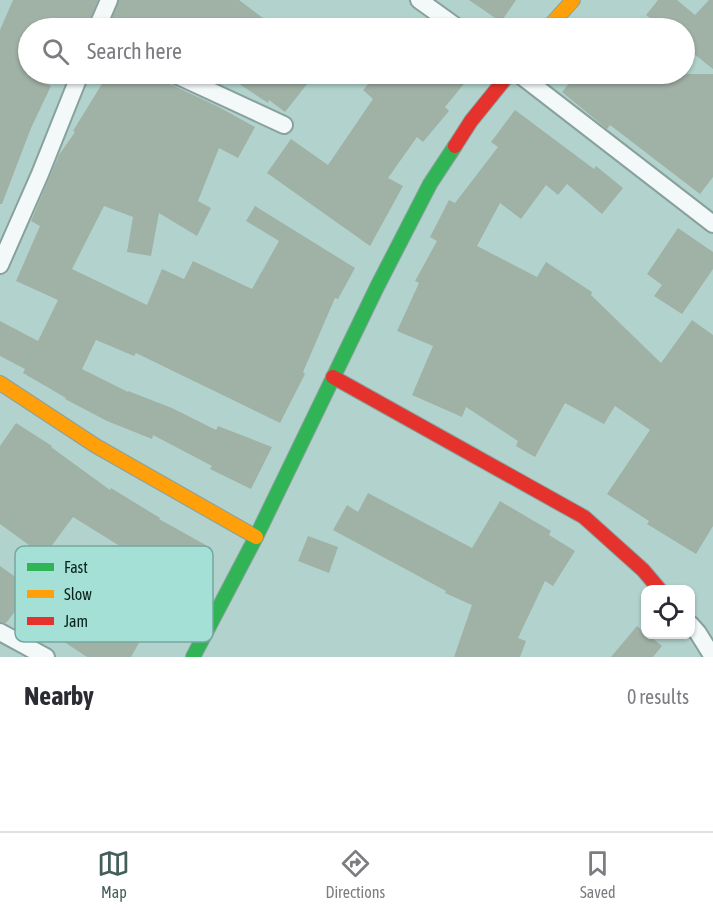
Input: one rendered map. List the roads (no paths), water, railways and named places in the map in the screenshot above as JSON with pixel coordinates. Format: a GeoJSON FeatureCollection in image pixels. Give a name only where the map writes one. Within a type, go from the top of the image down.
{"type":"FeatureCollection","features":[{"type":"Feature","properties":{"kind":"street"},"geometry":{"type":"LineString","coordinates":[[101,18],[109,0]]}},
{"type":"Feature","properties":{"kind":"street"},"geometry":{"type":"LineString","coordinates":[[418,0],[444,18]]}},
{"type":"Feature","properties":{"kind":"street"},"geometry":{"type":"LineString","coordinates":[[557,18],[573,0]]}},
{"type":"Feature","properties":{"kind":"street"},"geometry":{"type":"LineString","coordinates":[[0,265],[76,84]]}},
{"type":"Feature","properties":{"kind":"street"},"geometry":{"type":"LineString","coordinates":[[196,84],[284,125]]}},
{"type":"Feature","properties":{"kind":"street"},"geometry":{"type":"LineString","coordinates":[[213,619],[256,537],[430,184],[471,121],[500,84]]}},
{"type":"Feature","properties":{"kind":"street"},"geometry":{"type":"LineString","coordinates":[[532,84],[713,225]]}},
{"type":"Feature","properties":{"kind":"street"},"geometry":{"type":"LineString","coordinates":[[333,377],[584,517],[643,570],[656,585]]}},
{"type":"Feature","properties":{"kind":"street"},"geometry":{"type":"LineString","coordinates":[[0,383],[96,446],[256,537]]}},
{"type":"Feature","properties":{"kind":"street"},"geometry":{"type":"LineString","coordinates":[[695,630],[713,657]]}},
{"type":"Feature","properties":{"kind":"street"},"geometry":{"type":"LineString","coordinates":[[0,632],[15,640]]}},
{"type":"Feature","properties":{"kind":"street"},"geometry":{"type":"LineString","coordinates":[[18,642],[46,657]]}},
{"type":"Feature","properties":{"kind":"street"},"geometry":{"type":"LineString","coordinates":[[193,657],[201,642]]}}]}
